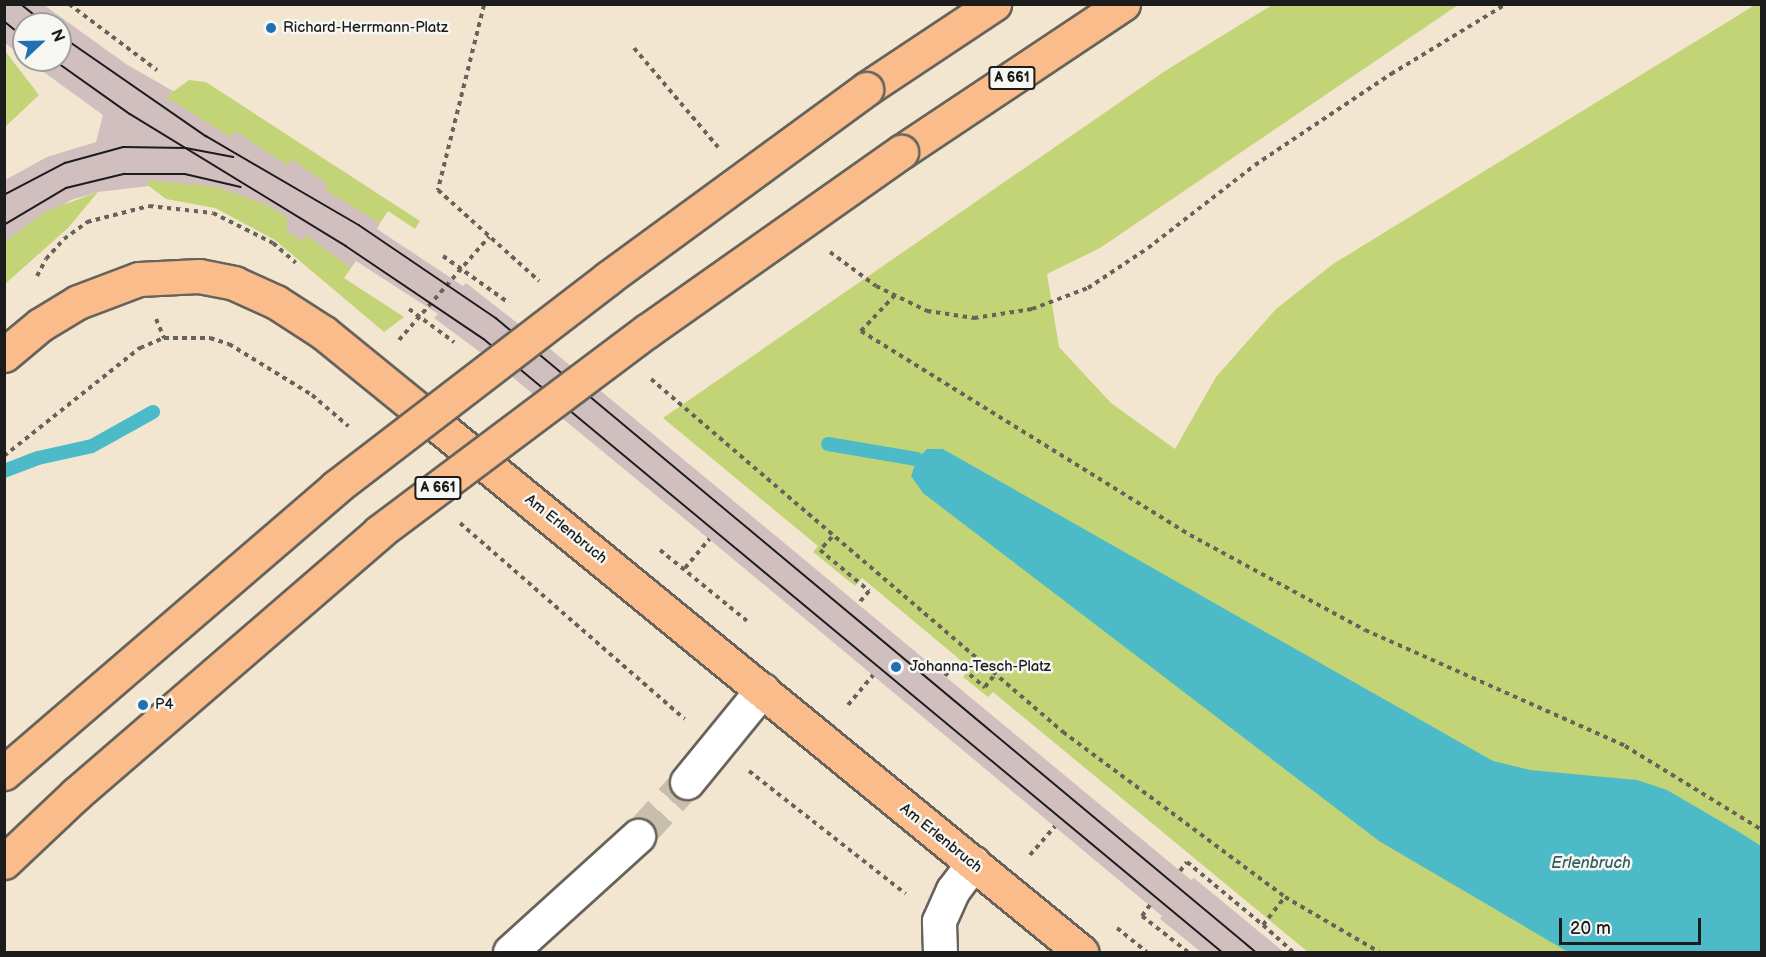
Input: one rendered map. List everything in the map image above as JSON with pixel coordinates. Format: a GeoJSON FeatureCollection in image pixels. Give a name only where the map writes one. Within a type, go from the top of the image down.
{"type":"FeatureCollection","features":[{"type":"Feature","properties":{"kind":"main road"},"geometry":{"type":"LineString","coordinates":[[4,773],[336,487],[608,278],[866,89],[994,4]]}},
{"type":"Feature","properties":{"kind":"main road","name":"A 661"},"geometry":{"type":"LineString","coordinates":[[4,862],[76,794],[379,532],[646,331],[901,152],[1123,4]]}},
{"type":"Feature","properties":{"kind":"main road","name":"Am Erlenbruch"},"geometry":{"type":"LineString","coordinates":[[4,355],[40,325],[106,289],[168,276],[199,276],[234,283],[276,302],[324,333],[1081,952]]}},
{"type":"Feature","properties":{"kind":"street"},"geometry":{"type":"LineString","coordinates":[[351,491],[436,424]]}},
{"type":"Feature","properties":{"kind":"street"},"geometry":{"type":"LineString","coordinates":[[687,782],[762,690]]}},
{"type":"Feature","properties":{"kind":"street"},"geometry":{"type":"LineString","coordinates":[[510,952],[638,836]]}},
{"type":"Feature","properties":{"kind":"street"},"geometry":{"type":"LineString","coordinates":[[940,937],[953,890],[973,864]]}},
{"type":"Feature","properties":{"kind":"path"},"geometry":{"type":"LineString","coordinates":[[69,4],[157,70]]}},
{"type":"Feature","properties":{"kind":"path"},"geometry":{"type":"LineString","coordinates":[[823,247],[895,295],[927,310],[974,318],[1032,309],[1088,288],[1148,248],[1255,165],[1392,74],[1506,4]]}},
{"type":"Feature","properties":{"kind":"path"},"geometry":{"type":"LineString","coordinates":[[484,5],[438,190],[543,285]]}},
{"type":"Feature","properties":{"kind":"path"},"geometry":{"type":"LineString","coordinates":[[634,48],[724,154]]}},
{"type":"Feature","properties":{"kind":"path"},"geometry":{"type":"LineString","coordinates":[[35,279],[46,259],[64,239],[87,222],[129,209]]}},
{"type":"Feature","properties":{"kind":"path"},"geometry":{"type":"LineString","coordinates":[[394,345],[489,237]]}},
{"type":"Feature","properties":{"kind":"path"},"geometry":{"type":"LineString","coordinates":[[443,256],[491,288]]}},
{"type":"Feature","properties":{"kind":"path"},"geometry":{"type":"LineString","coordinates":[[895,295],[861,331],[1190,535],[1365,630],[1625,746],[1761,830]]}},
{"type":"Feature","properties":{"kind":"path"},"geometry":{"type":"LineString","coordinates":[[409,309],[452,340]]}},
{"type":"Feature","properties":{"kind":"path"},"geometry":{"type":"LineString","coordinates":[[4,456],[140,348],[164,338],[188,336],[229,344],[270,366],[312,395],[388,461]]}},
{"type":"Feature","properties":{"kind":"path"},"geometry":{"type":"LineString","coordinates":[[642,371],[832,536],[995,674],[1105,763],[1285,897],[1379,952]]}},
{"type":"Feature","properties":{"kind":"path"},"geometry":{"type":"LineString","coordinates":[[458,521],[940,937]]}},
{"type":"Feature","properties":{"kind":"path"},"geometry":{"type":"LineString","coordinates":[[832,536],[820,550],[869,591],[858,603]]}},
{"type":"Feature","properties":{"kind":"path"},"geometry":{"type":"LineString","coordinates":[[685,568],[710,539]]}},
{"type":"Feature","properties":{"kind":"path"},"geometry":{"type":"LineString","coordinates":[[945,676],[956,663],[985,687],[995,674]]}},
{"type":"Feature","properties":{"kind":"path"},"geometry":{"type":"LineString","coordinates":[[848,705],[873,675]]}},
{"type":"Feature","properties":{"kind":"path"},"geometry":{"type":"LineString","coordinates":[[1029,857],[1054,826]]}},
{"type":"Feature","properties":{"kind":"path"},"geometry":{"type":"LineString","coordinates":[[1180,871],[1187,862],[1293,952]]}},
{"type":"Feature","properties":{"kind":"path"},"geometry":{"type":"LineString","coordinates":[[1263,925],[1285,897]]}},
{"type":"Feature","properties":{"kind":"path"},"geometry":{"type":"LineString","coordinates":[[1150,905],[1142,916],[1188,952]]}},
{"type":"Feature","properties":{"kind":"shaded area"},"geometry":{"type":"Polygon","coordinates":[[[5,5],[44,5],[54,12],[12,12],[12,49],[5,43],[5,5]]]}},
{"type":"Feature","properties":{"kind":"shaded area"},"geometry":{"type":"Polygon","coordinates":[[[72,25],[126,64],[173,91],[248,115],[380,223],[377,229],[463,286],[466,283],[543,343],[1191,880],[1194,878],[1284,952],[1201,952],[1160,919],[1162,916],[709,539],[499,366],[434,318],[438,314],[356,261],[351,268],[307,236],[303,241],[282,228],[188,189],[149,186],[98,192],[71,200],[5,242],[5,180],[47,157],[96,142],[103,115],[44,72],[72,72],[72,25]]]}},
{"type":"Feature","properties":{"kind":"green space"},"geometry":{"type":"Polygon","coordinates":[[[1272,5],[1458,5],[1100,248],[1047,274],[1059,347],[1111,403],[1175,449],[1216,377],[1276,309],[1333,264],[1755,5],[1761,5],[1761,952],[1308,952],[993,692],[988,697],[963,677],[970,668],[862,578],[855,586],[813,552],[818,546],[663,418],[1165,71],[1272,5]]]}},
{"type":"Feature","properties":{"kind":"green space"},"geometry":{"type":"Polygon","coordinates":[[[5,51],[12,60],[12,72],[21,72],[39,95],[5,127],[5,51]]]}},
{"type":"Feature","properties":{"kind":"green space"},"geometry":{"type":"Polygon","coordinates":[[[189,80],[206,82],[420,221],[415,229],[388,211],[380,223],[325,190],[328,184],[292,160],[287,165],[235,131],[231,137],[166,97],[189,80]]]}},
{"type":"Feature","properties":{"kind":"green space"},"geometry":{"type":"Polygon","coordinates":[[[147,180],[217,187],[267,205],[287,217],[287,231],[303,241],[306,235],[351,268],[344,278],[404,317],[384,332],[275,240],[215,208],[166,199],[149,186],[147,180]]]}},
{"type":"Feature","properties":{"kind":"green space"},"geometry":{"type":"Polygon","coordinates":[[[98,192],[68,228],[5,284],[5,242],[46,211],[98,192]]]}},
{"type":"Feature","properties":{"kind":"water","name":"Erlenbruch"},"geometry":{"type":"Polygon","coordinates":[[[927,449],[943,449],[1493,761],[1530,770],[1637,780],[1667,790],[1739,832],[1761,846],[1761,952],[1568,952],[1379,841],[923,493],[911,476],[917,459],[927,449]]]}},
{"type":"Feature","properties":{"kind":"waterway"},"geometry":{"type":"LineString","coordinates":[[4,471],[38,458],[92,446],[153,412]]}},
{"type":"Feature","properties":{"kind":"waterway"},"geometry":{"type":"LineString","coordinates":[[828,444],[917,459]]}},
{"type":"Feature","properties":{"kind":"tunnel"},"geometry":{"type":"LineString","coordinates":[[638,836],[687,782]]}},
{"type":"Feature","properties":{"kind":"tram line"},"geometry":{"type":"LineString","coordinates":[[21,4],[31,12]]}},
{"type":"Feature","properties":{"kind":"tram line"},"geometry":{"type":"LineString","coordinates":[[4,21],[12,27]]}},
{"type":"Feature","properties":{"kind":"tram line"},"geometry":{"type":"LineString","coordinates":[[72,43],[206,136],[359,225],[496,318],[1256,952]]}},
{"type":"Feature","properties":{"kind":"tram line"},"geometry":{"type":"LineString","coordinates":[[71,72],[130,114],[346,246],[484,339],[1222,952]]}},
{"type":"Feature","properties":{"kind":"tram line"},"geometry":{"type":"LineString","coordinates":[[4,195],[65,163],[123,147],[186,148],[233,157]]}},
{"type":"Feature","properties":{"kind":"tram line"},"geometry":{"type":"LineString","coordinates":[[4,225],[66,188],[124,174],[185,174],[241,187]]}},
{"type":"Feature","properties":{"kind":"place","name":"Richard-Herrmann-Platz"},"geometry":{"type":"Point","coordinates":[271,28]}},
{"type":"Feature","properties":{"kind":"place","name":"Johanna-Tesch-Platz"},"geometry":{"type":"Point","coordinates":[896,667]}},
{"type":"Feature","properties":{"kind":"place","name":"P4"},"geometry":{"type":"Point","coordinates":[143,705]}}]}
